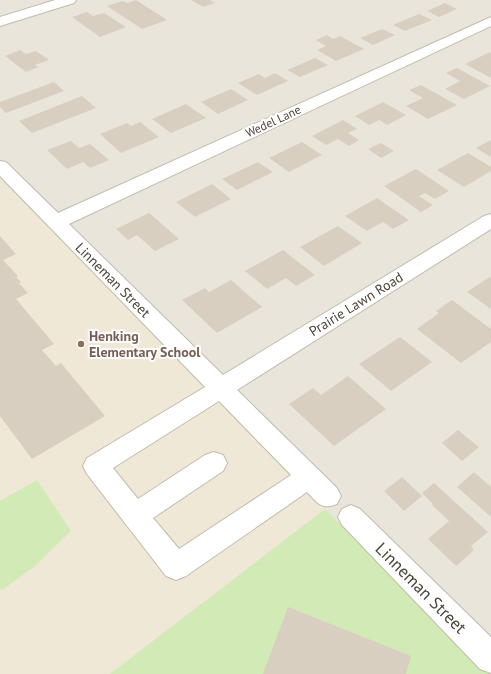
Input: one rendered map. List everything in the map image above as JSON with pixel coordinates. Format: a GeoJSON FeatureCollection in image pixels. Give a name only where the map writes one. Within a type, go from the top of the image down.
{"type":"FeatureCollection","features":[{"type":"Feature","properties":{"kind":"street"},"geometry":{"type":"LineString","coordinates":[[0,22],[59,1]]}},
{"type":"Feature","properties":{"kind":"street","name":"Wedel Lane"},"geometry":{"type":"LineString","coordinates":[[56,222],[491,22]]}},
{"type":"Feature","properties":{"kind":"street","name":"Linneman Street"},"geometry":{"type":"LineString","coordinates":[[0,166],[328,496]]}},
{"type":"Feature","properties":{"kind":"street","name":"Prairie Lawn Road"},"geometry":{"type":"LineString","coordinates":[[135,515],[96,466],[491,220]]}},
{"type":"Feature","properties":{"kind":"street"},"geometry":{"type":"LineString","coordinates":[[214,463],[135,515],[176,567],[309,477]]}},
{"type":"Feature","properties":{"kind":"street","name":"Linneman Street"},"geometry":{"type":"LineString","coordinates":[[351,518],[491,657]]}},
{"type":"Feature","properties":{"kind":"shaded area"},"geometry":{"type":"Polygon","coordinates":[[[0,0],[491,0],[491,674],[0,674],[0,0]]]}},
{"type":"Feature","properties":{"kind":"shaded area","name":"Henking Elementary School"},"geometry":{"type":"Polygon","coordinates":[[[0,179],[325,509],[110,674],[0,674],[0,179]]]}},
{"type":"Feature","properties":{"kind":"green space"},"geometry":{"type":"Polygon","coordinates":[[[37,480],[71,531],[35,566],[2,590],[0,589],[0,501],[37,480]]]}},
{"type":"Feature","properties":{"kind":"green space"},"geometry":{"type":"Polygon","coordinates":[[[325,509],[488,674],[110,674],[325,509]]]}},
{"type":"Feature","properties":{"kind":"building"},"geometry":{"type":"Polygon","coordinates":[[[136,0],[167,20],[142,29],[107,6],[123,1],[127,3],[136,0]]]}},
{"type":"Feature","properties":{"kind":"building"},"geometry":{"type":"Polygon","coordinates":[[[191,0],[210,0],[215,3],[203,7],[191,0]]]}},
{"type":"Feature","properties":{"kind":"building"},"geometry":{"type":"Polygon","coordinates":[[[445,3],[457,9],[439,17],[427,11],[445,3]]]}},
{"type":"Feature","properties":{"kind":"building"},"geometry":{"type":"Polygon","coordinates":[[[87,12],[93,16],[104,13],[126,27],[100,37],[72,17],[87,12]]]}},
{"type":"Feature","properties":{"kind":"building"},"geometry":{"type":"Polygon","coordinates":[[[419,14],[432,20],[405,31],[393,25],[419,14]]]}},
{"type":"Feature","properties":{"kind":"building"},"geometry":{"type":"Polygon","coordinates":[[[382,29],[395,35],[373,45],[360,38],[382,29]]]}},
{"type":"Feature","properties":{"kind":"building"},"geometry":{"type":"Polygon","coordinates":[[[327,35],[333,39],[340,36],[364,49],[336,61],[317,50],[326,46],[316,40],[327,35]]]}},
{"type":"Feature","properties":{"kind":"building"},"geometry":{"type":"Polygon","coordinates":[[[20,50],[26,54],[36,51],[49,60],[35,65],[38,67],[26,72],[5,56],[20,50]]]}},
{"type":"Feature","properties":{"kind":"building"},"geometry":{"type":"Polygon","coordinates":[[[490,52],[491,78],[465,64],[490,52]]]}},
{"type":"Feature","properties":{"kind":"building"},"geometry":{"type":"Polygon","coordinates":[[[315,58],[328,65],[300,77],[287,70],[315,58]]]}},
{"type":"Feature","properties":{"kind":"building"},"geometry":{"type":"Polygon","coordinates":[[[457,68],[490,86],[464,99],[445,89],[460,81],[446,73],[457,68]]]}},
{"type":"Feature","properties":{"kind":"building"},"geometry":{"type":"Polygon","coordinates":[[[275,73],[288,81],[257,95],[238,83],[259,74],[265,78],[275,73]]]}},
{"type":"Feature","properties":{"kind":"building"},"geometry":{"type":"Polygon","coordinates":[[[54,82],[64,91],[6,113],[0,107],[0,102],[54,82]]]}},
{"type":"Feature","properties":{"kind":"building"},"geometry":{"type":"Polygon","coordinates":[[[421,85],[457,105],[428,119],[406,106],[423,98],[409,90],[421,85]]]}},
{"type":"Feature","properties":{"kind":"building"},"geometry":{"type":"Polygon","coordinates":[[[231,89],[248,100],[218,114],[201,102],[231,89]]]}},
{"type":"Feature","properties":{"kind":"building"},"geometry":{"type":"Polygon","coordinates":[[[82,96],[96,108],[32,133],[19,121],[82,96]]]}},
{"type":"Feature","properties":{"kind":"building"},"geometry":{"type":"Polygon","coordinates":[[[383,102],[406,115],[387,125],[379,120],[369,125],[355,116],[383,102]]]}},
{"type":"Feature","properties":{"kind":"building"},"geometry":{"type":"Polygon","coordinates":[[[186,104],[206,118],[171,133],[152,119],[186,104]]]}},
{"type":"Feature","properties":{"kind":"building"},"geometry":{"type":"Polygon","coordinates":[[[343,120],[357,129],[348,133],[359,140],[349,146],[338,139],[326,145],[312,136],[343,120]]]}},
{"type":"Feature","properties":{"kind":"building"},"geometry":{"type":"Polygon","coordinates":[[[140,122],[159,137],[121,153],[100,134],[127,123],[131,126],[140,122]]]}},
{"type":"Feature","properties":{"kind":"building"},"geometry":{"type":"Polygon","coordinates":[[[491,140],[491,157],[476,148],[491,140]]]}},
{"type":"Feature","properties":{"kind":"building"},"geometry":{"type":"Polygon","coordinates":[[[71,141],[79,148],[90,144],[109,160],[90,168],[83,162],[67,169],[47,150],[71,141]]]}},
{"type":"Feature","properties":{"kind":"building"},"geometry":{"type":"Polygon","coordinates":[[[302,142],[322,155],[289,172],[269,158],[302,142]]]}},
{"type":"Feature","properties":{"kind":"building"},"geometry":{"type":"Polygon","coordinates":[[[381,143],[394,151],[381,158],[368,149],[381,143]]]}},
{"type":"Feature","properties":{"kind":"building"},"geometry":{"type":"Polygon","coordinates":[[[468,153],[491,167],[491,171],[464,187],[437,170],[468,153]]]}},
{"type":"Feature","properties":{"kind":"building"},"geometry":{"type":"Polygon","coordinates":[[[258,162],[273,172],[237,190],[222,179],[258,162]]]}},
{"type":"Feature","properties":{"kind":"building"},"geometry":{"type":"Polygon","coordinates":[[[416,169],[449,191],[435,199],[425,193],[419,196],[433,205],[421,212],[384,186],[416,169]]]}},
{"type":"Feature","properties":{"kind":"building"},"geometry":{"type":"Polygon","coordinates":[[[212,184],[231,199],[195,217],[176,202],[212,184]]]}},
{"type":"Feature","properties":{"kind":"building"},"geometry":{"type":"Polygon","coordinates":[[[377,198],[409,220],[393,229],[383,222],[367,231],[345,216],[377,198]]]}},
{"type":"Feature","properties":{"kind":"building"},"geometry":{"type":"Polygon","coordinates":[[[149,213],[179,239],[155,251],[137,235],[128,240],[116,229],[149,213]]]}},
{"type":"Feature","properties":{"kind":"building"},"geometry":{"type":"Polygon","coordinates":[[[338,226],[362,243],[324,266],[300,247],[338,226]]]}},
{"type":"Feature","properties":{"kind":"building"},"geometry":{"type":"Polygon","coordinates":[[[0,236],[16,254],[3,260],[18,276],[16,277],[21,282],[19,283],[28,293],[16,299],[54,344],[42,350],[56,366],[61,363],[105,416],[32,459],[0,416],[0,236]]]}},
{"type":"Feature","properties":{"kind":"building"},"geometry":{"type":"Polygon","coordinates":[[[283,250],[315,275],[296,286],[286,278],[267,289],[245,271],[283,250]]]}},
{"type":"Feature","properties":{"kind":"building"},"geometry":{"type":"Polygon","coordinates":[[[491,276],[491,309],[467,292],[491,276]]]}},
{"type":"Feature","properties":{"kind":"building"},"geometry":{"type":"Polygon","coordinates":[[[231,280],[262,307],[217,333],[182,300],[205,288],[209,292],[231,280]]]}},
{"type":"Feature","properties":{"kind":"building"},"geometry":{"type":"Polygon","coordinates":[[[452,300],[491,329],[491,342],[461,363],[417,329],[439,313],[436,311],[452,300]]]}},
{"type":"Feature","properties":{"kind":"building"},"geometry":{"type":"Polygon","coordinates":[[[400,337],[432,362],[391,391],[359,364],[400,337]]]}},
{"type":"Feature","properties":{"kind":"building"},"geometry":{"type":"Polygon","coordinates":[[[348,376],[386,409],[334,446],[289,404],[313,388],[321,395],[348,376]]]}},
{"type":"Feature","properties":{"kind":"building"},"geometry":{"type":"Polygon","coordinates":[[[458,430],[479,447],[462,461],[442,443],[458,430]]]}},
{"type":"Feature","properties":{"kind":"building"},"geometry":{"type":"Polygon","coordinates":[[[474,472],[491,487],[491,517],[457,487],[474,472]]]}},
{"type":"Feature","properties":{"kind":"building"},"geometry":{"type":"Polygon","coordinates":[[[402,477],[422,496],[404,511],[384,491],[402,477]]]}},
{"type":"Feature","properties":{"kind":"building"},"geometry":{"type":"Polygon","coordinates":[[[434,483],[488,532],[471,546],[474,550],[456,566],[428,539],[449,521],[422,493],[434,483]]]}},
{"type":"Feature","properties":{"kind":"building"},"geometry":{"type":"Polygon","coordinates":[[[288,607],[411,656],[406,674],[263,674],[288,607]]]}},
{"type":"Feature","properties":{"kind":"place","name":"Henking Elementary School"},"geometry":{"type":"Point","coordinates":[81,344]}}]}
